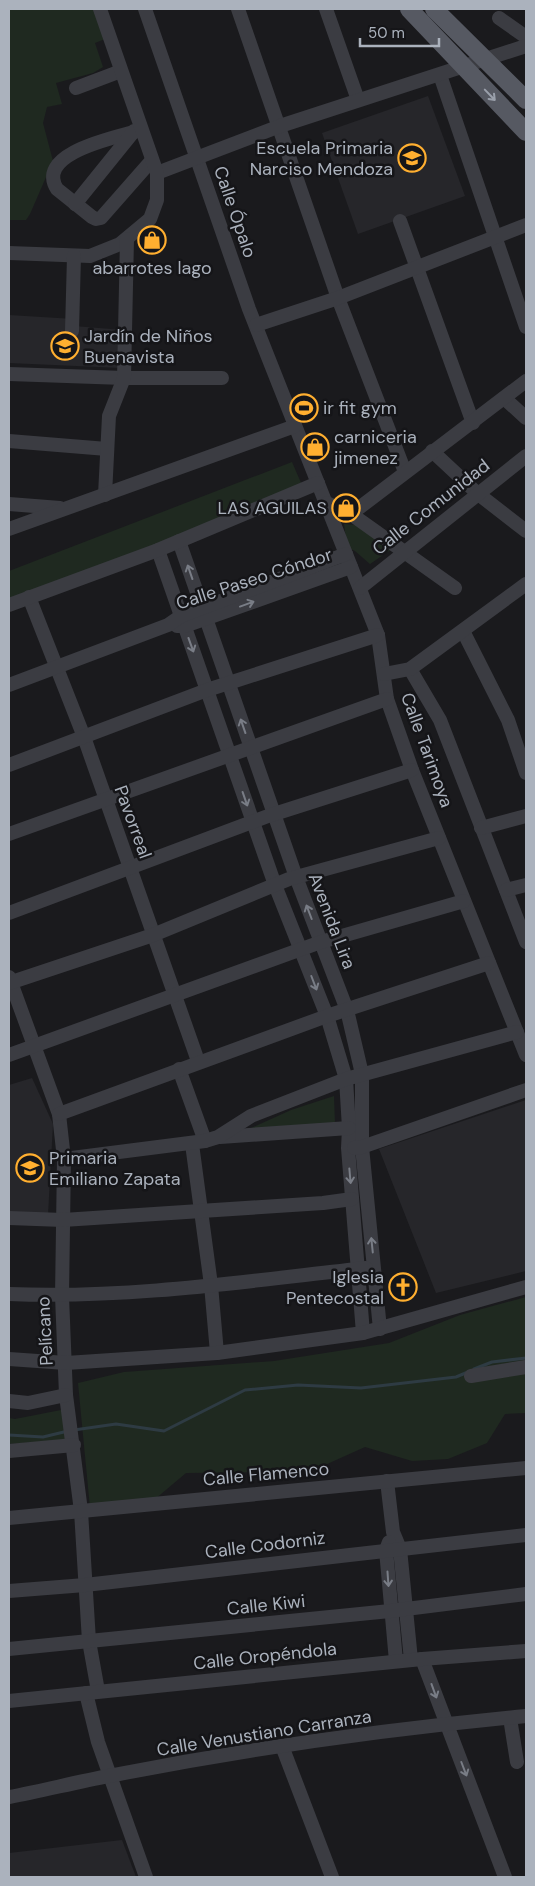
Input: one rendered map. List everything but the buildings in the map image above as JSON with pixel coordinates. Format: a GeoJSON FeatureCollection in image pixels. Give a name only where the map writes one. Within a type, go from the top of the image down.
{"type":"FeatureCollection","features":[{"type":"Feature","properties":{"kind":"main road"},"geometry":{"type":"LineString","coordinates":[[408,9],[526,132]]}},
{"type":"Feature","properties":{"kind":"main road"},"geometry":{"type":"LineString","coordinates":[[434,9],[526,100]]}},
{"type":"Feature","properties":{"kind":"street"},"geometry":{"type":"LineString","coordinates":[[9,253],[90,256],[104,252],[127,239],[150,219],[157,200],[157,173],[138,130],[121,70],[100,9]]}},
{"type":"Feature","properties":{"kind":"street","name":"Calle Ópalo"},"geometry":{"type":"LineString","coordinates":[[145,9],[256,325],[295,426]]}},
{"type":"Feature","properties":{"kind":"street"},"geometry":{"type":"LineString","coordinates":[[238,9],[338,298],[405,472]]}},
{"type":"Feature","properties":{"kind":"street"},"geometry":{"type":"LineString","coordinates":[[326,9],[358,100]]}},
{"type":"Feature","properties":{"kind":"street"},"geometry":{"type":"LineString","coordinates":[[499,18],[526,37]]}},
{"type":"Feature","properties":{"kind":"street"},"geometry":{"type":"LineString","coordinates":[[157,173],[280,126],[526,46]]}},
{"type":"Feature","properties":{"kind":"street"},"geometry":{"type":"LineString","coordinates":[[76,88],[121,70]]}},
{"type":"Feature","properties":{"kind":"street"},"geometry":{"type":"LineString","coordinates":[[440,75],[526,327]]}},
{"type":"Feature","properties":{"kind":"street"},"geometry":{"type":"LineString","coordinates":[[74,204],[138,130]]}},
{"type":"Feature","properties":{"kind":"street"},"geometry":{"type":"LineString","coordinates":[[138,130],[86,146],[69,154],[59,163],[54,175],[54,184],[74,204],[96,219],[101,218],[152,160]]}},
{"type":"Feature","properties":{"kind":"street"},"geometry":{"type":"LineString","coordinates":[[400,222],[473,423]]}},
{"type":"Feature","properties":{"kind":"street"},"geometry":{"type":"LineString","coordinates":[[256,325],[338,298],[526,225]]}},
{"type":"Feature","properties":{"kind":"street"},"geometry":{"type":"LineString","coordinates":[[105,495],[109,416],[124,378],[127,239]]}},
{"type":"Feature","properties":{"kind":"street"},"geometry":{"type":"LineString","coordinates":[[72,331],[74,256]]}},
{"type":"Feature","properties":{"kind":"street"},"geometry":{"type":"LineString","coordinates":[[9,374],[124,378],[222,378]]}},
{"type":"Feature","properties":{"kind":"street"},"geometry":{"type":"LineString","coordinates":[[351,514],[526,381]]}},
{"type":"Feature","properties":{"kind":"street"},"geometry":{"type":"LineString","coordinates":[[504,398],[526,418]]}},
{"type":"Feature","properties":{"kind":"street"},"geometry":{"type":"LineString","coordinates":[[9,529],[295,426]]}},
{"type":"Feature","properties":{"kind":"street","name":"Calle Tarimoya"},"geometry":{"type":"LineString","coordinates":[[295,426],[378,635],[387,699],[412,770],[526,1055]]}},
{"type":"Feature","properties":{"kind":"street"},"geometry":{"type":"LineString","coordinates":[[9,441],[106,448]]}},
{"type":"Feature","properties":{"kind":"street"},"geometry":{"type":"LineString","coordinates":[[432,451],[477,493],[526,531]]}},
{"type":"Feature","properties":{"kind":"street","name":"Calle Comunidad"},"geometry":{"type":"LineString","coordinates":[[360,588],[477,493],[526,456]]}},
{"type":"Feature","properties":{"kind":"street"},"geometry":{"type":"LineString","coordinates":[[9,605],[158,550],[318,483]]}},
{"type":"Feature","properties":{"kind":"street"},"geometry":{"type":"LineString","coordinates":[[327,503],[351,514],[455,588]]}},
{"type":"Feature","properties":{"kind":"street"},"geometry":{"type":"LineString","coordinates":[[9,504],[67,508]]}},
{"type":"Feature","properties":{"kind":"street","name":"Avenida Lira"},"geometry":{"type":"LineString","coordinates":[[179,541],[296,877],[346,1010],[362,1074],[352,1198],[363,1333]]}},
{"type":"Feature","properties":{"kind":"street","name":"Avenida Lira"},"geometry":{"type":"LineString","coordinates":[[158,550],[275,885],[327,1016],[346,1079],[349,1128],[355,1148],[375,1267],[380,1329]]}},
{"type":"Feature","properties":{"kind":"street","name":"Calle Paseo Cóndor"},"geometry":{"type":"LineString","coordinates":[[9,684],[58,668],[204,613],[346,554]]}},
{"type":"Feature","properties":{"kind":"street","name":"Calle Paseo Cóndor"},"geometry":{"type":"LineString","coordinates":[[204,613],[351,567]]}},
{"type":"Feature","properties":{"kind":"street"},"geometry":{"type":"LineString","coordinates":[[384,674],[410,669],[524,590]]}},
{"type":"Feature","properties":{"kind":"street","name":"Pavorreal"},"geometry":{"type":"LineString","coordinates":[[29,597],[84,737],[104,801],[130,868],[198,1062]]}},
{"type":"Feature","properties":{"kind":"street"},"geometry":{"type":"LineString","coordinates":[[463,631],[508,720],[526,773]]}},
{"type":"Feature","properties":{"kind":"street"},"geometry":{"type":"LineString","coordinates":[[9,765],[207,690],[378,635]]}},
{"type":"Feature","properties":{"kind":"street"},"geometry":{"type":"LineString","coordinates":[[410,669],[440,720],[526,942]]}},
{"type":"Feature","properties":{"kind":"street"},"geometry":{"type":"LineString","coordinates":[[9,834],[387,699]]}},
{"type":"Feature","properties":{"kind":"street"},"geometry":{"type":"LineString","coordinates":[[9,912],[274,814],[412,770]]}},
{"type":"Feature","properties":{"kind":"street"},"geometry":{"type":"LineString","coordinates":[[481,828],[526,816]]}},
{"type":"Feature","properties":{"kind":"street"},"geometry":{"type":"LineString","coordinates":[[9,980],[153,935],[296,877],[439,838]]}},
{"type":"Feature","properties":{"kind":"street"},"geometry":{"type":"LineString","coordinates":[[506,890],[526,885]]}},
{"type":"Feature","properties":{"kind":"street"},"geometry":{"type":"LineString","coordinates":[[9,1055],[321,942],[464,901]]}},
{"type":"Feature","properties":{"kind":"street"},"geometry":{"type":"LineString","coordinates":[[59,1114],[327,1016],[489,963]]}},
{"type":"Feature","properties":{"kind":"street","name":"Pelícano"},"geometry":{"type":"LineString","coordinates":[[9,980],[59,1114],[64,1159],[62,1296],[66,1395],[81,1511],[92,1692],[98,1742],[146,1877]]}},
{"type":"Feature","properties":{"kind":"street"},"geometry":{"type":"LineString","coordinates":[[205,1141],[251,1116],[346,1079],[517,1032]]}},
{"type":"Feature","properties":{"kind":"street"},"geometry":{"type":"LineString","coordinates":[[179,1069],[205,1141],[201,1211],[211,1285],[217,1353]]}},
{"type":"Feature","properties":{"kind":"street"},"geometry":{"type":"LineString","coordinates":[[355,1148],[526,1090]]}},
{"type":"Feature","properties":{"kind":"street"},"geometry":{"type":"LineString","coordinates":[[64,1159],[205,1141],[349,1128]]}},
{"type":"Feature","properties":{"kind":"street"},"geometry":{"type":"LineString","coordinates":[[9,1218],[63,1220],[323,1203],[352,1198]]}},
{"type":"Feature","properties":{"kind":"street"},"geometry":{"type":"LineString","coordinates":[[9,1294],[62,1296],[211,1285],[375,1267]]}},
{"type":"Feature","properties":{"kind":"street"},"geometry":{"type":"LineString","coordinates":[[9,1359],[66,1363],[217,1353],[363,1333],[526,1287]]}},
{"type":"Feature","properties":{"kind":"street"},"geometry":{"type":"LineString","coordinates":[[471,1376],[526,1368]]}},
{"type":"Feature","properties":{"kind":"street"},"geometry":{"type":"LineString","coordinates":[[9,1401],[28,1403],[66,1395]]}},
{"type":"Feature","properties":{"kind":"street"},"geometry":{"type":"LineString","coordinates":[[9,1451],[73,1439]]}},
{"type":"Feature","properties":{"kind":"street","name":"Calle Flamenco"},"geometry":{"type":"LineString","coordinates":[[9,1518],[526,1468]]}},
{"type":"Feature","properties":{"kind":"street"},"geometry":{"type":"LineString","coordinates":[[387,1481],[393,1532],[400,1549],[406,1609],[417,1660],[446,1724],[505,1877]]}},
{"type":"Feature","properties":{"kind":"street"},"geometry":{"type":"LineString","coordinates":[[393,1532],[386,1550],[396,1661]]}},
{"type":"Feature","properties":{"kind":"street","name":"Calle Codorniz"},"geometry":{"type":"LineString","coordinates":[[9,1591],[86,1585],[526,1535]]}},
{"type":"Feature","properties":{"kind":"street","name":"Calle Kiwi"},"geometry":{"type":"LineString","coordinates":[[9,1650],[390,1611],[526,1594]]}},
{"type":"Feature","properties":{"kind":"street","name":"Calle Oropéndola"},"geometry":{"type":"LineString","coordinates":[[9,1701],[396,1661],[526,1651]]}},
{"type":"Feature","properties":{"kind":"street","name":"Calle Venustiano Carranza"},"geometry":{"type":"LineString","coordinates":[[9,1797],[109,1776],[282,1746],[446,1724],[526,1716]]}},
{"type":"Feature","properties":{"kind":"street"},"geometry":{"type":"LineString","coordinates":[[510,1718],[517,1762]]}},
{"type":"Feature","properties":{"kind":"street"},"geometry":{"type":"LineString","coordinates":[[282,1746],[332,1877]]}},
{"type":"Feature","properties":{"kind":"shaded area","name":"Escuela Primaria Narciso Mendoza"},"geometry":{"type":"Polygon","coordinates":[[[428,96],[465,196],[358,234],[322,133],[428,96]]]}},
{"type":"Feature","properties":{"kind":"shaded area","name":"Jardín de Niños Buenavista"},"geometry":{"type":"Polygon","coordinates":[[[9,315],[74,319],[74,326],[123,330],[121,368],[9,363],[9,315]]]}},
{"type":"Feature","properties":{"kind":"shaded area","name":"Primaria Emiliano Zapata"},"geometry":{"type":"Polygon","coordinates":[[[32,1078],[53,1124],[48,1215],[9,1212],[9,1085],[32,1078]]]}},
{"type":"Feature","properties":{"kind":"shaded area"},"geometry":{"type":"Polygon","coordinates":[[[526,1100],[526,1271],[436,1293],[379,1149],[526,1100]]]}},
{"type":"Feature","properties":{"kind":"shaded area"},"geometry":{"type":"Polygon","coordinates":[[[122,1840],[136,1877],[9,1877],[9,1853],[122,1840]]]}},
{"type":"Feature","properties":{"kind":"green space"},"geometry":{"type":"Polygon","coordinates":[[[9,9],[94,9],[105,39],[95,43],[103,67],[93,73],[56,83],[62,104],[47,107],[43,123],[53,161],[26,220],[9,220],[9,9]]]}},
{"type":"Feature","properties":{"kind":"green space"},"geometry":{"type":"Polygon","coordinates":[[[292,462],[305,492],[9,599],[9,571],[292,462]]]}},
{"type":"Feature","properties":{"kind":"green space"},"geometry":{"type":"Polygon","coordinates":[[[344,524],[356,525],[392,549],[370,564],[355,551],[347,547],[344,524]]]}},
{"type":"Feature","properties":{"kind":"green space"},"geometry":{"type":"Polygon","coordinates":[[[334,1096],[335,1124],[240,1133],[291,1110],[334,1096]]]}},
{"type":"Feature","properties":{"kind":"green space"},"geometry":{"type":"Polygon","coordinates":[[[526,1297],[526,1413],[505,1414],[487,1443],[448,1459],[412,1461],[365,1447],[325,1465],[268,1472],[186,1473],[154,1500],[90,1508],[78,1383],[124,1372],[274,1361],[389,1343],[460,1315],[526,1297]]]}},
{"type":"Feature","properties":{"kind":"green space"},"geometry":{"type":"Polygon","coordinates":[[[66,1409],[71,1434],[64,1440],[9,1444],[9,1418],[15,1419],[66,1409]]]}},
{"type":"Feature","properties":{"kind":"waterway"},"geometry":{"type":"LineString","coordinates":[[474,1369],[492,1362],[526,1358]]}},
{"type":"Feature","properties":{"kind":"waterway"},"geometry":{"type":"LineString","coordinates":[[74,1430],[116,1424],[164,1431],[245,1390],[298,1385],[361,1388],[456,1377],[468,1372]]}},
{"type":"Feature","properties":{"kind":"waterway"},"geometry":{"type":"LineString","coordinates":[[9,1435],[43,1437],[68,1431]]}},
{"type":"Feature","properties":{"kind":"place","name":"Escuela Primaria Narciso Mendoza"},"geometry":{"type":"Point","coordinates":[412,158]}},
{"type":"Feature","properties":{"kind":"place","name":"abarrotes lago"},"geometry":{"type":"Point","coordinates":[152,240]}},
{"type":"Feature","properties":{"kind":"place","name":"Jardín de Niños Buenavista"},"geometry":{"type":"Point","coordinates":[65,346]}},
{"type":"Feature","properties":{"kind":"place","name":"ir fit gym"},"geometry":{"type":"Point","coordinates":[304,408]}},
{"type":"Feature","properties":{"kind":"place","name":"carniceria jimenez"},"geometry":{"type":"Point","coordinates":[315,447]}},
{"type":"Feature","properties":{"kind":"place","name":"LAS AGUILAS"},"geometry":{"type":"Point","coordinates":[346,508]}},
{"type":"Feature","properties":{"kind":"place","name":"Primaria Emiliano Zapata"},"geometry":{"type":"Point","coordinates":[30,1168]}},
{"type":"Feature","properties":{"kind":"place","name":"Iglesia Pentecostal"},"geometry":{"type":"Point","coordinates":[403,1287]}}]}
